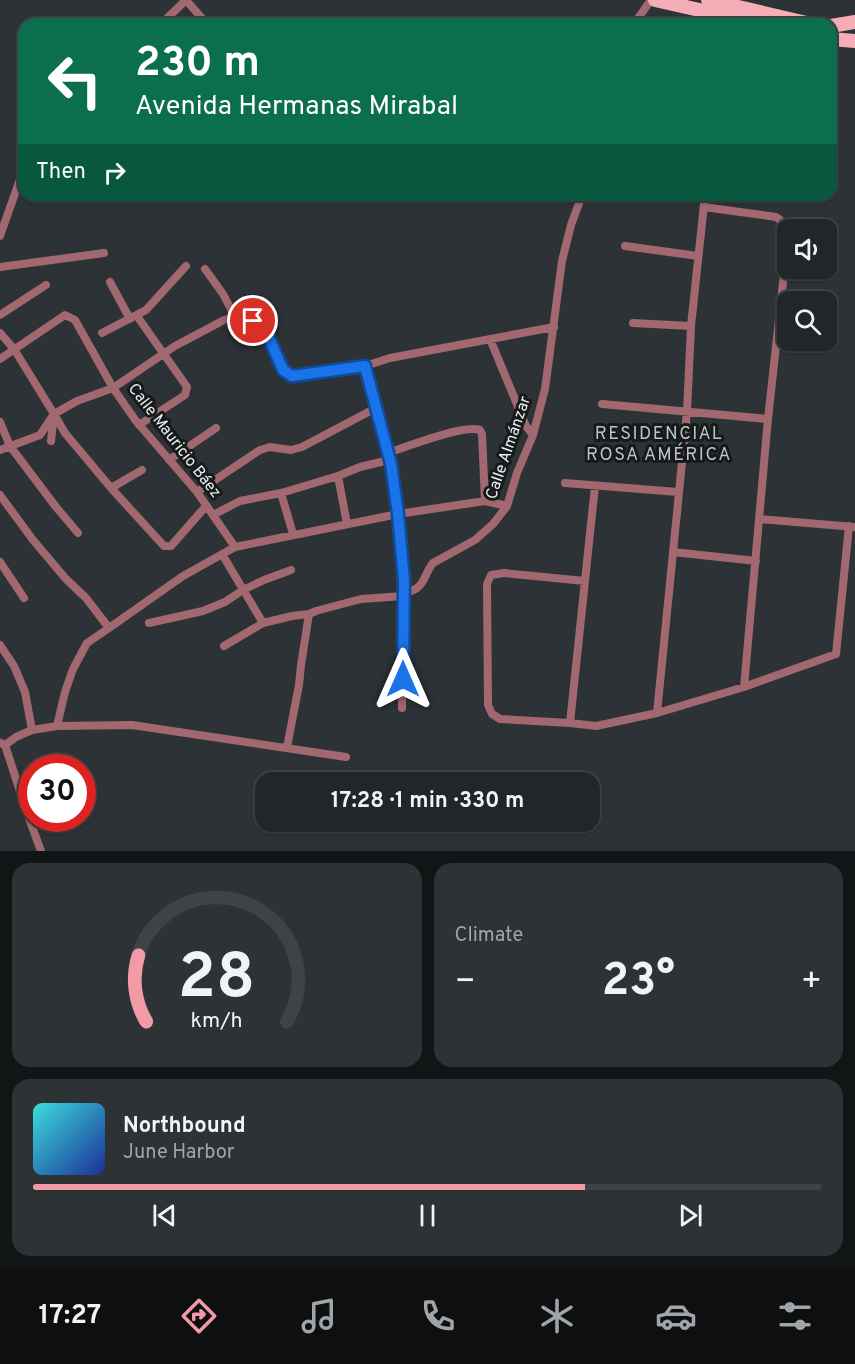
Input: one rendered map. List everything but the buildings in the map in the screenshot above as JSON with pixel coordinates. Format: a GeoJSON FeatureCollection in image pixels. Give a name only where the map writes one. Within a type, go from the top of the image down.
{"type":"FeatureCollection","features":[{"type":"Feature","properties":{"kind":"main road"},"geometry":{"type":"LineString","coordinates":[[653,0],[727,15],[755,18]]}},
{"type":"Feature","properties":{"kind":"main road"},"geometry":{"type":"LineString","coordinates":[[708,0],[727,15]]}},
{"type":"Feature","properties":{"kind":"main road"},"geometry":{"type":"LineString","coordinates":[[837,26],[855,22]]}},
{"type":"Feature","properties":{"kind":"main road"},"geometry":{"type":"LineString","coordinates":[[837,28],[855,30]]}},
{"type":"Feature","properties":{"kind":"main road"},"geometry":{"type":"LineString","coordinates":[[837,40],[855,41]]}},
{"type":"Feature","properties":{"kind":"street"},"geometry":{"type":"LineString","coordinates":[[167,18],[186,0],[202,18]]}},
{"type":"Feature","properties":{"kind":"street"},"geometry":{"type":"LineString","coordinates":[[639,18],[653,0]]}},
{"type":"Feature","properties":{"kind":"street"},"geometry":{"type":"LineString","coordinates":[[0,236],[18,185]]}},
{"type":"Feature","properties":{"kind":"street","name":"Calle Almánzar"},"geometry":{"type":"LineString","coordinates":[[404,594],[419,587],[433,563],[475,540],[493,524],[507,506],[517,473],[533,435],[545,389],[562,261],[580,201]]}},
{"type":"Feature","properties":{"kind":"street"},"geometry":{"type":"LineString","coordinates":[[657,714],[687,412],[691,326],[704,201]]}},
{"type":"Feature","properties":{"kind":"street"},"geometry":{"type":"LineString","coordinates":[[704,207],[779,219]]}},
{"type":"Feature","properties":{"kind":"street"},"geometry":{"type":"LineString","coordinates":[[625,246],[698,256]]}},
{"type":"Feature","properties":{"kind":"street"},"geometry":{"type":"LineString","coordinates":[[0,267],[104,253]]}},
{"type":"Feature","properties":{"kind":"street"},"geometry":{"type":"LineString","coordinates":[[102,333],[146,310],[186,266]]}},
{"type":"Feature","properties":{"kind":"street"},"geometry":{"type":"LineString","coordinates":[[205,269],[223,294],[235,317]]}},
{"type":"Feature","properties":{"kind":"street"},"geometry":{"type":"LineString","coordinates":[[744,687],[768,419],[783,279]]}},
{"type":"Feature","properties":{"kind":"street"},"geometry":{"type":"LineString","coordinates":[[110,282],[133,317],[165,354],[187,387],[185,395],[140,425]]}},
{"type":"Feature","properties":{"kind":"street"},"geometry":{"type":"LineString","coordinates":[[0,315],[46,285]]}},
{"type":"Feature","properties":{"kind":"street","name":"Calle Mauricio Báez"},"geometry":{"type":"LineString","coordinates":[[14,349],[65,315],[75,320],[113,388],[140,425],[197,492],[235,547]]}},
{"type":"Feature","properties":{"kind":"street"},"geometry":{"type":"LineString","coordinates":[[0,450],[40,435],[54,414],[77,401],[113,388],[175,346],[224,320],[235,317],[253,321],[266,331],[283,370],[292,376],[365,366],[390,358],[554,327]]}},
{"type":"Feature","properties":{"kind":"street"},"geometry":{"type":"LineString","coordinates":[[633,323],[691,326]]}},
{"type":"Feature","properties":{"kind":"street"},"geometry":{"type":"LineString","coordinates":[[0,333],[14,349],[65,433],[164,546],[171,546],[206,506]]}},
{"type":"Feature","properties":{"kind":"street"},"geometry":{"type":"LineString","coordinates":[[490,339],[526,426],[533,435]]}},
{"type":"Feature","properties":{"kind":"street"},"geometry":{"type":"LineString","coordinates":[[0,359],[14,349]]}},
{"type":"Feature","properties":{"kind":"street"},"geometry":{"type":"LineString","coordinates":[[365,366],[388,457],[398,514],[404,581],[402,708]]}},
{"type":"Feature","properties":{"kind":"street"},"geometry":{"type":"LineString","coordinates":[[602,404],[768,419]]}},
{"type":"Feature","properties":{"kind":"street"},"geometry":{"type":"LineString","coordinates":[[197,492],[260,450],[270,447],[291,450],[302,447],[376,408]]}},
{"type":"Feature","properties":{"kind":"street"},"geometry":{"type":"LineString","coordinates":[[51,441],[54,414]]}},
{"type":"Feature","properties":{"kind":"street"},"geometry":{"type":"LineString","coordinates":[[0,422],[10,446],[78,532]]}},
{"type":"Feature","properties":{"kind":"street"},"geometry":{"type":"LineString","coordinates":[[169,460],[216,428]]}},
{"type":"Feature","properties":{"kind":"street"},"geometry":{"type":"LineString","coordinates":[[213,515],[240,501],[281,493],[338,476],[440,436],[472,428],[480,430],[482,434],[485,501]]}},
{"type":"Feature","properties":{"kind":"street"},"geometry":{"type":"LineString","coordinates":[[111,488],[142,470]]}},
{"type":"Feature","properties":{"kind":"street"},"geometry":{"type":"LineString","coordinates":[[338,476],[347,524]]}},
{"type":"Feature","properties":{"kind":"street"},"geometry":{"type":"LineString","coordinates":[[565,483],[678,492]]}},
{"type":"Feature","properties":{"kind":"street"},"geometry":{"type":"LineString","coordinates":[[570,723],[596,486]]}},
{"type":"Feature","properties":{"kind":"street"},"geometry":{"type":"LineString","coordinates":[[281,493],[293,534]]}},
{"type":"Feature","properties":{"kind":"street"},"geometry":{"type":"LineString","coordinates":[[0,495],[33,540],[66,579],[86,598],[109,628]]}},
{"type":"Feature","properties":{"kind":"street"},"geometry":{"type":"LineString","coordinates":[[57,726],[64,692],[87,643],[183,576],[235,547],[398,514],[485,501],[507,506]]}},
{"type":"Feature","properties":{"kind":"street"},"geometry":{"type":"LineString","coordinates":[[585,580],[504,573],[491,575],[487,584],[488,705],[492,714],[501,719],[596,726],[657,714],[744,687],[836,654],[852,527],[759,519]]}},
{"type":"Feature","properties":{"kind":"street"},"geometry":{"type":"LineString","coordinates":[[673,552],[756,561]]}},
{"type":"Feature","properties":{"kind":"street"},"geometry":{"type":"LineString","coordinates":[[222,554],[262,623]]}},
{"type":"Feature","properties":{"kind":"street"},"geometry":{"type":"LineString","coordinates":[[0,562],[24,598]]}},
{"type":"Feature","properties":{"kind":"street"},"geometry":{"type":"LineString","coordinates":[[149,623],[202,611],[225,602],[264,580],[291,570]]}},
{"type":"Feature","properties":{"kind":"street"},"geometry":{"type":"LineString","coordinates":[[224,646],[262,623],[309,614],[361,599],[404,594]]}},
{"type":"Feature","properties":{"kind":"street"},"geometry":{"type":"LineString","coordinates":[[287,747],[309,614]]}},
{"type":"Feature","properties":{"kind":"street"},"geometry":{"type":"LineString","coordinates":[[0,645],[14,666],[25,692],[32,730]]}},
{"type":"Feature","properties":{"kind":"street"},"geometry":{"type":"LineString","coordinates":[[41,851],[2,744],[32,730],[57,726],[132,725],[346,757]]}},
{"type":"Feature","properties":{"kind":"district","name":"RESIDENCIAL ROSA AMÉRICA"},"geometry":{"type":"Point","coordinates":[659,444]}},
{"type":"Feature","properties":{"kind":"route"},"geometry":{"type":"LineString","coordinates":[[253,321],[266,331],[283,370],[292,376],[365,366],[391,464],[398,514],[404,581],[403,679]]}}]}
